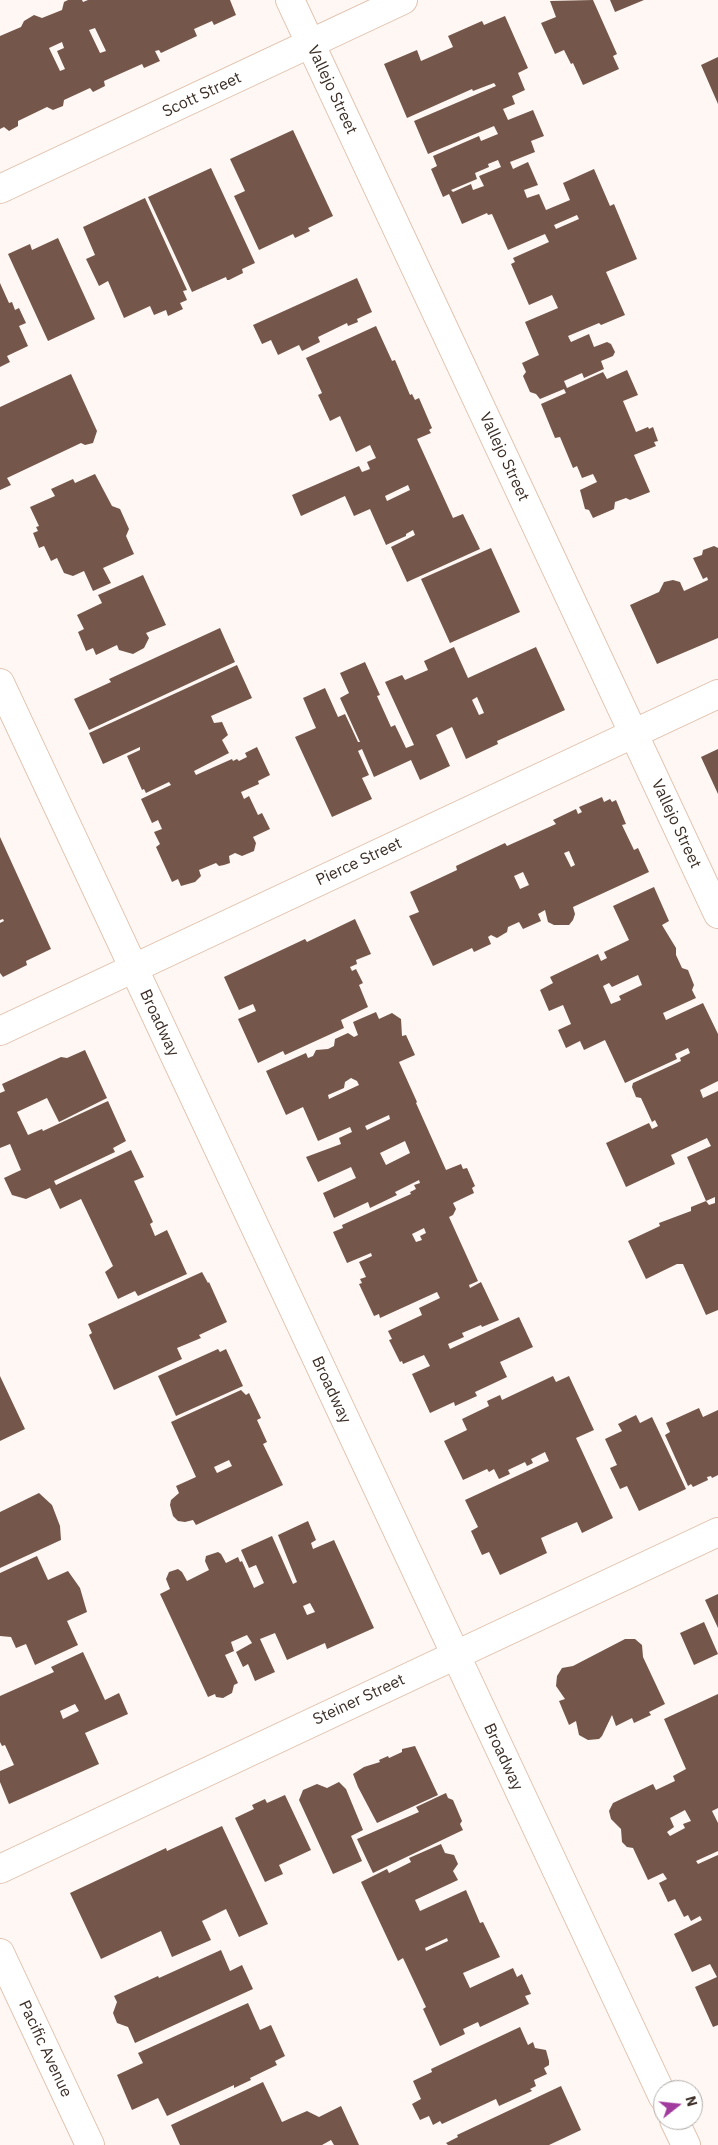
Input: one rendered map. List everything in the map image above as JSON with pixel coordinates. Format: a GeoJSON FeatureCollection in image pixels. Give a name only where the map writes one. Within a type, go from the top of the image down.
{"type":"FeatureCollection","features":[{"type":"Feature","properties":{"kind":"street","name":"Vallejo Street"},"geometry":{"type":"LineString","coordinates":[[290,0],[718,914]]}},
{"type":"Feature","properties":{"kind":"street","name":"Scott Street"},"geometry":{"type":"LineString","coordinates":[[0,189],[403,0]]}},
{"type":"Feature","properties":{"kind":"street","name":"Broadway"},"geometry":{"type":"LineString","coordinates":[[0,683],[655,2080]]}},
{"type":"Feature","properties":{"kind":"street","name":"Pierce Street"},"geometry":{"type":"LineString","coordinates":[[0,1030],[718,694]]}},
{"type":"Feature","properties":{"kind":"street","name":"Steiner Street"},"geometry":{"type":"LineString","coordinates":[[0,1869],[718,1532]]}},
{"type":"Feature","properties":{"kind":"street","name":"Pacific Avenue"},"geometry":{"type":"LineString","coordinates":[[0,1953],[90,2145]]}},
{"type":"Feature","properties":{"kind":"street"},"geometry":{"type":"LineString","coordinates":[[679,2130],[686,2145]]}},
{"type":"Feature","properties":{"kind":"building"},"geometry":{"type":"Polygon","coordinates":[[[68,0],[82,0],[83,2],[88,0],[230,0],[236,15],[214,25],[212,21],[194,29],[197,36],[161,53],[159,50],[155,51],[160,61],[144,68],[142,64],[104,81],[105,86],[93,92],[90,88],[64,100],[63,106],[53,110],[47,107],[18,121],[18,126],[9,131],[4,127],[0,129],[0,36],[21,27],[24,21],[34,15],[42,18],[62,10],[64,2],[68,0]],[[95,28],[89,30],[100,53],[106,51],[95,28]],[[62,42],[49,48],[60,71],[65,69],[57,51],[64,48],[62,42]]]}},
{"type":"Feature","properties":{"kind":"building"},"geometry":{"type":"Polygon","coordinates":[[[593,0],[617,54],[613,56],[619,69],[583,85],[573,63],[571,64],[564,50],[555,54],[541,23],[556,17],[550,1],[593,0]]]}},
{"type":"Feature","properties":{"kind":"building"},"geometry":{"type":"Polygon","coordinates":[[[610,0],[644,0],[615,12],[610,0]]]}},
{"type":"Feature","properties":{"kind":"building"},"geometry":{"type":"Polygon","coordinates":[[[505,16],[528,68],[518,73],[525,90],[512,96],[515,104],[503,109],[508,120],[533,110],[544,136],[531,141],[535,152],[510,162],[513,169],[528,162],[538,185],[524,190],[527,198],[539,194],[546,210],[570,200],[563,183],[594,169],[610,206],[614,204],[637,259],[606,272],[625,315],[568,336],[571,342],[589,334],[594,347],[607,342],[611,344],[615,352],[613,356],[601,361],[604,369],[584,378],[582,373],[564,381],[567,388],[603,372],[607,379],[627,370],[638,395],[623,401],[636,432],[653,427],[658,441],[654,442],[656,446],[634,455],[650,492],[630,500],[626,498],[615,502],[614,509],[593,518],[589,510],[585,509],[580,490],[597,482],[593,474],[582,478],[577,466],[573,468],[560,437],[555,438],[541,404],[566,393],[564,389],[540,399],[536,394],[530,392],[523,376],[526,372],[522,363],[539,355],[525,322],[558,308],[552,295],[529,305],[511,264],[515,262],[513,258],[549,242],[545,234],[508,250],[492,214],[488,215],[487,213],[462,224],[449,194],[443,197],[431,169],[437,166],[433,156],[479,136],[481,141],[498,134],[494,126],[428,154],[414,121],[496,86],[494,83],[473,91],[472,89],[407,118],[384,64],[417,50],[421,61],[453,47],[448,36],[482,21],[484,25],[505,16]],[[498,160],[488,164],[489,167],[475,173],[477,179],[451,190],[453,192],[471,184],[473,190],[484,186],[479,176],[501,167],[498,160]],[[577,215],[554,225],[556,229],[579,219],[577,215]]]}},
{"type":"Feature","properties":{"kind":"building"},"geometry":{"type":"Polygon","coordinates":[[[718,57],[718,104],[701,65],[718,57]]]}},
{"type":"Feature","properties":{"kind":"building"},"geometry":{"type":"Polygon","coordinates":[[[293,130],[333,216],[308,228],[310,231],[295,238],[293,234],[259,250],[234,196],[245,191],[230,159],[293,130]]]}},
{"type":"Feature","properties":{"kind":"building"},"geometry":{"type":"Polygon","coordinates":[[[211,168],[255,263],[242,269],[243,273],[229,280],[226,277],[192,292],[148,197],[211,168]]]}},
{"type":"Feature","properties":{"kind":"building"},"geometry":{"type":"Polygon","coordinates":[[[145,198],[187,290],[183,291],[187,300],[180,303],[183,309],[168,316],[166,310],[154,315],[150,306],[124,318],[108,281],[99,286],[86,259],[95,255],[83,227],[145,198]]]}},
{"type":"Feature","properties":{"kind":"building"},"geometry":{"type":"Polygon","coordinates":[[[58,238],[95,319],[48,341],[8,254],[30,244],[32,250],[58,238]]]}},
{"type":"Feature","properties":{"kind":"building"},"geometry":{"type":"Polygon","coordinates":[[[357,278],[372,312],[357,319],[358,322],[348,326],[347,323],[318,337],[320,342],[302,351],[299,345],[278,355],[271,340],[262,344],[253,325],[357,278]]]}},
{"type":"Feature","properties":{"kind":"building"},"geometry":{"type":"Polygon","coordinates":[[[0,283],[9,303],[12,302],[15,310],[19,308],[26,323],[19,326],[28,346],[7,356],[10,362],[0,367],[0,283]]]}},
{"type":"Feature","properties":{"kind":"building"},"geometry":{"type":"Polygon","coordinates":[[[376,326],[392,361],[395,360],[410,395],[412,394],[415,400],[419,398],[432,428],[429,430],[431,433],[417,439],[453,518],[463,514],[480,549],[407,582],[391,547],[415,535],[413,530],[406,534],[406,536],[386,545],[370,509],[354,516],[345,496],[301,516],[292,495],[359,466],[362,472],[370,469],[367,462],[376,458],[370,445],[356,452],[340,416],[330,421],[318,395],[322,393],[306,358],[376,326]],[[408,485],[385,496],[387,501],[410,490],[408,485]]]}},
{"type":"Feature","properties":{"kind":"building"},"geometry":{"type":"Polygon","coordinates":[[[71,374],[97,431],[93,443],[85,445],[81,443],[7,478],[11,485],[0,490],[0,407],[71,374]]]}},
{"type":"Feature","properties":{"kind":"building"},"geometry":{"type":"Polygon","coordinates":[[[95,474],[112,506],[120,509],[129,529],[126,536],[134,554],[103,568],[111,583],[93,591],[84,571],[73,576],[64,573],[57,558],[51,561],[44,546],[39,548],[33,533],[38,531],[36,527],[39,526],[30,507],[55,496],[51,489],[73,479],[75,483],[95,474]]]}},
{"type":"Feature","properties":{"kind":"building"},"geometry":{"type":"Polygon","coordinates":[[[714,546],[718,548],[718,638],[657,664],[630,605],[659,592],[664,582],[673,580],[680,582],[684,591],[708,580],[707,577],[703,579],[693,558],[702,555],[703,550],[714,546]]]}},
{"type":"Feature","properties":{"kind":"building"},"geometry":{"type":"Polygon","coordinates":[[[491,548],[520,612],[450,643],[421,579],[491,548]]]}},
{"type":"Feature","properties":{"kind":"building"},"geometry":{"type":"Polygon","coordinates":[[[143,575],[166,625],[146,633],[149,638],[144,648],[133,654],[119,650],[117,645],[96,655],[93,648],[86,651],[78,632],[84,629],[77,615],[102,603],[98,595],[143,575]]]}},
{"type":"Feature","properties":{"kind":"building"},"geometry":{"type":"Polygon","coordinates":[[[220,628],[235,662],[89,730],[74,699],[111,682],[109,679],[220,628]]]}},
{"type":"Feature","properties":{"kind":"building"},"geometry":{"type":"Polygon","coordinates":[[[454,647],[468,678],[536,647],[565,710],[497,741],[498,744],[466,759],[452,727],[436,735],[450,766],[420,780],[411,760],[374,777],[362,749],[358,751],[369,775],[362,778],[372,799],[332,817],[295,737],[316,728],[303,698],[325,688],[338,717],[345,714],[358,742],[360,742],[340,698],[349,693],[340,673],[365,662],[380,695],[377,696],[391,727],[395,725],[406,748],[414,745],[385,682],[402,675],[405,680],[428,670],[424,661],[454,647]],[[477,697],[472,700],[479,715],[484,713],[477,697]]]}},
{"type":"Feature","properties":{"kind":"building"},"geometry":{"type":"Polygon","coordinates":[[[237,665],[252,698],[211,716],[214,723],[222,722],[228,735],[222,740],[229,753],[194,771],[196,775],[232,759],[233,761],[237,759],[239,761],[247,757],[245,753],[257,747],[270,775],[258,781],[259,784],[241,792],[244,799],[249,796],[258,815],[262,813],[270,829],[253,837],[256,843],[254,851],[242,856],[235,853],[229,856],[230,863],[219,866],[216,863],[199,870],[201,876],[195,882],[181,886],[178,879],[172,882],[156,847],[160,844],[154,832],[162,829],[158,820],[152,823],[141,799],[171,785],[169,782],[146,793],[144,789],[142,790],[127,756],[140,750],[140,747],[103,764],[89,733],[237,665]]]}},
{"type":"Feature","properties":{"kind":"building"},"geometry":{"type":"Polygon","coordinates":[[[718,749],[718,794],[701,757],[718,749]]]}},
{"type":"Feature","properties":{"kind":"building"},"geometry":{"type":"Polygon","coordinates":[[[602,797],[604,802],[610,799],[612,802],[616,800],[626,824],[622,825],[634,850],[638,848],[649,872],[573,907],[575,914],[569,925],[554,925],[548,922],[545,910],[538,914],[541,921],[523,929],[519,922],[508,927],[507,932],[497,938],[491,935],[488,937],[491,944],[474,952],[472,948],[433,966],[409,916],[419,912],[410,892],[457,870],[456,866],[505,843],[507,846],[556,824],[553,820],[576,809],[578,814],[582,812],[579,807],[602,797]],[[569,851],[564,853],[571,867],[575,865],[569,851]],[[523,872],[514,876],[520,889],[529,885],[523,872]]]}},
{"type":"Feature","properties":{"kind":"building"},"geometry":{"type":"Polygon","coordinates":[[[0,837],[51,949],[26,961],[27,965],[3,977],[0,973],[0,923],[4,921],[3,919],[0,920],[0,837]]]}},
{"type":"Feature","properties":{"kind":"building"},"geometry":{"type":"Polygon","coordinates":[[[654,887],[669,921],[662,925],[676,948],[676,955],[682,968],[688,970],[694,985],[692,990],[696,998],[663,1013],[666,1020],[703,1003],[718,1034],[718,1081],[700,1090],[703,1098],[718,1091],[718,1310],[706,1315],[683,1264],[677,1264],[646,1279],[628,1241],[660,1226],[659,1223],[691,1211],[691,1207],[706,1201],[687,1157],[711,1146],[707,1138],[671,1155],[675,1164],[626,1187],[606,1143],[649,1123],[652,1129],[658,1126],[655,1120],[652,1122],[641,1098],[636,1097],[632,1087],[633,1083],[681,1061],[680,1058],[690,1053],[688,1048],[675,1054],[677,1059],[625,1083],[605,1040],[584,1050],[580,1041],[566,1048],[558,1030],[571,1024],[563,1005],[549,1011],[540,990],[553,983],[550,977],[598,954],[601,961],[607,958],[604,952],[629,940],[613,906],[654,887]],[[638,975],[612,987],[609,983],[603,986],[611,1004],[621,1000],[619,996],[642,985],[638,975]],[[715,1197],[706,1201],[709,1205],[715,1203],[715,1197]]]}},
{"type":"Feature","properties":{"kind":"building"},"geometry":{"type":"Polygon","coordinates":[[[355,919],[371,954],[356,960],[357,964],[350,967],[352,971],[356,969],[363,983],[359,985],[368,1007],[341,1020],[344,1028],[285,1055],[283,1051],[258,1063],[238,1019],[256,1011],[253,1004],[239,1010],[224,977],[305,939],[307,942],[355,919]]]}},
{"type":"Feature","properties":{"kind":"building"},"geometry":{"type":"Polygon","coordinates":[[[376,1012],[379,1019],[392,1013],[401,1019],[402,1036],[406,1035],[415,1055],[399,1062],[416,1103],[446,1170],[461,1164],[463,1169],[467,1168],[475,1186],[472,1188],[474,1193],[453,1203],[456,1209],[453,1215],[449,1217],[478,1281],[469,1285],[470,1288],[481,1282],[499,1320],[462,1333],[464,1337],[448,1344],[450,1349],[519,1317],[533,1347],[500,1362],[507,1377],[475,1392],[477,1396],[455,1406],[454,1402],[430,1413],[412,1374],[430,1366],[424,1355],[403,1364],[402,1361],[400,1362],[389,1340],[392,1339],[388,1331],[422,1315],[419,1308],[440,1298],[437,1292],[380,1318],[379,1314],[374,1316],[359,1284],[362,1283],[360,1279],[366,1277],[359,1262],[372,1256],[371,1253],[347,1263],[333,1232],[343,1228],[342,1225],[411,1194],[410,1192],[416,1189],[414,1185],[420,1183],[419,1180],[395,1192],[397,1195],[370,1208],[368,1202],[334,1218],[323,1193],[356,1178],[351,1167],[318,1182],[306,1157],[341,1144],[339,1138],[352,1132],[350,1127],[318,1141],[303,1107],[286,1115],[266,1071],[306,1053],[308,1058],[313,1056],[316,1050],[328,1049],[334,1046],[335,1039],[348,1033],[354,1037],[358,1035],[353,1022],[376,1012]],[[351,1078],[345,1082],[344,1088],[328,1095],[329,1099],[359,1085],[357,1081],[351,1078]],[[389,1115],[365,1126],[367,1130],[390,1119],[389,1115]],[[405,1141],[380,1153],[386,1165],[410,1153],[405,1141]],[[424,1228],[412,1234],[416,1242],[422,1240],[420,1236],[426,1233],[424,1228]]]}},
{"type":"Feature","properties":{"kind":"building"},"geometry":{"type":"Polygon","coordinates":[[[85,1050],[107,1098],[59,1122],[47,1098],[17,1112],[28,1135],[42,1129],[43,1131],[108,1101],[126,1141],[113,1148],[115,1152],[54,1181],[56,1185],[131,1150],[144,1177],[134,1181],[153,1222],[150,1224],[155,1236],[167,1230],[187,1274],[138,1296],[135,1291],[118,1299],[105,1272],[113,1266],[81,1199],[60,1209],[50,1188],[26,1199],[12,1195],[4,1178],[21,1170],[10,1144],[0,1148],[0,1093],[5,1091],[2,1084],[61,1057],[67,1058],[85,1050]]]}},
{"type":"Feature","properties":{"kind":"building"},"geometry":{"type":"Polygon","coordinates":[[[202,1272],[209,1282],[227,1322],[199,1335],[201,1338],[177,1348],[182,1359],[114,1390],[89,1335],[92,1333],[88,1324],[202,1272]]]}},
{"type":"Feature","properties":{"kind":"building"},"geometry":{"type":"Polygon","coordinates":[[[218,1349],[220,1352],[226,1349],[243,1386],[176,1416],[158,1376],[218,1349]]]}},
{"type":"Feature","properties":{"kind":"building"},"geometry":{"type":"Polygon","coordinates":[[[0,1376],[25,1429],[0,1441],[0,1376]]]}},
{"type":"Feature","properties":{"kind":"building"},"geometry":{"type":"Polygon","coordinates":[[[553,1376],[556,1382],[569,1376],[594,1430],[576,1438],[613,1518],[582,1533],[577,1522],[541,1538],[547,1553],[500,1575],[489,1552],[482,1555],[471,1531],[478,1527],[465,1500],[549,1461],[545,1452],[531,1459],[533,1463],[527,1466],[525,1462],[508,1470],[510,1474],[499,1479],[494,1469],[489,1472],[487,1469],[463,1480],[444,1441],[467,1430],[462,1419],[489,1406],[487,1401],[500,1395],[502,1400],[553,1376]]]}},
{"type":"Feature","properties":{"kind":"building"},"geometry":{"type":"Polygon","coordinates":[[[241,1390],[246,1395],[249,1393],[261,1418],[257,1420],[267,1442],[263,1444],[283,1485],[196,1525],[193,1520],[178,1521],[173,1516],[170,1505],[171,1500],[179,1493],[176,1486],[196,1477],[171,1422],[241,1390]],[[229,1460],[214,1467],[217,1473],[232,1466],[229,1460]]]}},
{"type":"Feature","properties":{"kind":"building"},"geometry":{"type":"Polygon","coordinates":[[[699,1408],[703,1417],[718,1410],[718,1475],[712,1478],[711,1476],[707,1477],[708,1480],[693,1487],[691,1484],[688,1486],[665,1435],[670,1432],[666,1423],[699,1408]]]}},
{"type":"Feature","properties":{"kind":"building"},"geometry":{"type":"Polygon","coordinates":[[[636,1415],[640,1423],[652,1417],[686,1489],[639,1511],[627,1486],[620,1489],[610,1468],[617,1465],[605,1439],[622,1431],[618,1424],[636,1415]]]}},
{"type":"Feature","properties":{"kind":"building"},"geometry":{"type":"Polygon","coordinates":[[[39,1493],[52,1505],[60,1526],[61,1540],[0,1568],[0,1512],[39,1493]]]}},
{"type":"Feature","properties":{"kind":"building"},"geometry":{"type":"Polygon","coordinates":[[[308,1521],[316,1540],[311,1543],[313,1549],[334,1540],[374,1628],[327,1649],[325,1643],[287,1660],[275,1633],[260,1639],[275,1672],[255,1681],[248,1664],[243,1667],[236,1652],[252,1643],[247,1635],[231,1642],[234,1651],[225,1655],[238,1683],[234,1685],[232,1693],[223,1698],[216,1697],[215,1694],[208,1697],[160,1594],[170,1589],[166,1579],[169,1572],[178,1569],[187,1581],[209,1570],[205,1561],[206,1556],[218,1552],[226,1563],[238,1557],[240,1562],[242,1561],[254,1588],[264,1583],[256,1565],[249,1568],[241,1550],[272,1536],[293,1584],[297,1582],[278,1535],[308,1521]],[[310,1603],[303,1606],[307,1615],[315,1612],[310,1603]]]}},
{"type":"Feature","properties":{"kind":"building"},"geometry":{"type":"Polygon","coordinates":[[[37,1556],[48,1580],[68,1571],[80,1588],[87,1612],[67,1621],[78,1645],[35,1665],[26,1644],[16,1648],[11,1637],[0,1636],[0,1573],[37,1556]]]}},
{"type":"Feature","properties":{"kind":"building"},"geometry":{"type":"Polygon","coordinates":[[[718,1594],[718,1628],[705,1600],[718,1594]]]}},
{"type":"Feature","properties":{"kind":"building"},"geometry":{"type":"Polygon","coordinates":[[[704,1622],[718,1654],[694,1665],[680,1633],[704,1622]]]}},
{"type":"Feature","properties":{"kind":"building"},"geometry":{"type":"Polygon","coordinates":[[[625,1639],[635,1639],[642,1645],[643,1657],[665,1704],[649,1712],[651,1715],[634,1723],[632,1718],[616,1726],[612,1715],[602,1736],[599,1739],[588,1740],[579,1735],[576,1721],[569,1725],[559,1701],[565,1699],[556,1686],[557,1676],[562,1668],[573,1666],[625,1639]]]}},
{"type":"Feature","properties":{"kind":"building"},"geometry":{"type":"Polygon","coordinates":[[[83,1652],[105,1700],[119,1693],[128,1714],[85,1733],[99,1764],[9,1804],[0,1782],[0,1771],[14,1765],[5,1745],[2,1746],[0,1742],[0,1696],[54,1672],[51,1667],[83,1652]],[[75,1704],[60,1711],[63,1719],[79,1711],[75,1704]]]}},
{"type":"Feature","properties":{"kind":"building"},"geometry":{"type":"Polygon","coordinates":[[[718,1694],[718,1808],[712,1811],[718,1823],[718,1851],[696,1861],[698,1864],[718,1855],[718,2025],[713,2027],[695,1987],[717,1977],[710,1964],[692,1972],[674,1934],[702,1920],[700,1916],[691,1921],[688,1915],[684,1917],[675,1899],[668,1902],[659,1883],[667,1879],[663,1873],[648,1880],[633,1848],[627,1847],[622,1842],[621,1829],[611,1819],[609,1811],[613,1803],[653,1784],[656,1790],[675,1781],[673,1776],[686,1769],[664,1719],[718,1694]],[[685,1810],[670,1818],[674,1827],[667,1832],[670,1836],[685,1828],[683,1824],[691,1821],[685,1810]]]}},
{"type":"Feature","properties":{"kind":"building"},"geometry":{"type":"Polygon","coordinates":[[[415,1746],[438,1795],[377,1823],[353,1774],[364,1767],[380,1762],[379,1760],[402,1752],[402,1749],[415,1746]]]}},
{"type":"Feature","properties":{"kind":"building"},"geometry":{"type":"Polygon","coordinates":[[[339,1782],[346,1789],[363,1830],[351,1836],[362,1861],[333,1874],[299,1800],[303,1790],[317,1784],[327,1788],[339,1782]]]}},
{"type":"Feature","properties":{"kind":"building"},"geometry":{"type":"Polygon","coordinates":[[[446,1793],[448,1798],[453,1800],[462,1821],[460,1824],[463,1830],[373,1873],[357,1839],[419,1812],[416,1807],[446,1793]]]}},
{"type":"Feature","properties":{"kind":"building"},"geometry":{"type":"Polygon","coordinates":[[[285,1795],[311,1850],[279,1865],[283,1874],[265,1882],[235,1818],[254,1809],[252,1805],[265,1799],[267,1803],[285,1795]]]}},
{"type":"Feature","properties":{"kind":"building"},"geometry":{"type":"Polygon","coordinates":[[[222,1826],[268,1924],[239,1937],[226,1909],[202,1921],[211,1940],[172,1957],[161,1931],[101,1959],[70,1893],[166,1848],[167,1851],[222,1826]]]}},
{"type":"Feature","properties":{"kind":"building"},"geometry":{"type":"Polygon","coordinates":[[[441,1844],[445,1853],[454,1855],[458,1864],[453,1871],[458,1880],[415,1900],[420,1911],[466,1890],[480,1923],[483,1922],[500,1957],[463,1973],[470,1988],[513,1968],[517,1977],[522,1974],[531,1994],[525,1996],[529,2004],[480,2027],[478,2022],[463,2029],[465,2034],[440,2046],[423,2009],[426,2007],[403,1958],[398,1961],[361,1882],[387,1869],[389,1873],[411,1862],[409,1858],[441,1844]],[[447,1938],[425,1948],[426,1951],[448,1941],[447,1938]]]}},
{"type":"Feature","properties":{"kind":"building"},"geometry":{"type":"Polygon","coordinates":[[[221,1950],[230,1971],[242,1965],[253,1989],[135,2043],[128,2027],[117,2023],[113,2013],[117,2002],[114,1996],[221,1950]]]}},
{"type":"Feature","properties":{"kind":"building"},"geometry":{"type":"Polygon","coordinates":[[[248,2003],[260,2030],[271,2025],[285,2056],[275,2061],[277,2065],[234,2088],[234,2085],[167,2116],[158,2098],[132,2110],[117,2075],[143,2063],[138,2053],[248,2003]]]}},
{"type":"Feature","properties":{"kind":"building"},"geometry":{"type":"Polygon","coordinates":[[[520,2027],[528,2045],[533,2042],[535,2048],[546,2050],[549,2061],[549,2065],[544,2068],[547,2074],[534,2080],[536,2086],[530,2089],[532,2091],[499,2106],[496,2099],[442,2124],[440,2121],[433,2125],[429,2116],[420,2120],[412,2104],[421,2099],[413,2081],[432,2072],[431,2069],[520,2027]]]}},
{"type":"Feature","properties":{"kind":"building"},"geometry":{"type":"Polygon","coordinates":[[[263,2082],[282,2122],[307,2111],[319,2117],[341,2106],[359,2145],[334,2145],[331,2140],[322,2145],[180,2145],[171,2125],[263,2082]]]}},
{"type":"Feature","properties":{"kind":"building"},"geometry":{"type":"Polygon","coordinates":[[[561,2086],[581,2130],[549,2145],[448,2145],[446,2143],[458,2137],[457,2135],[561,2086]]]}}]}
